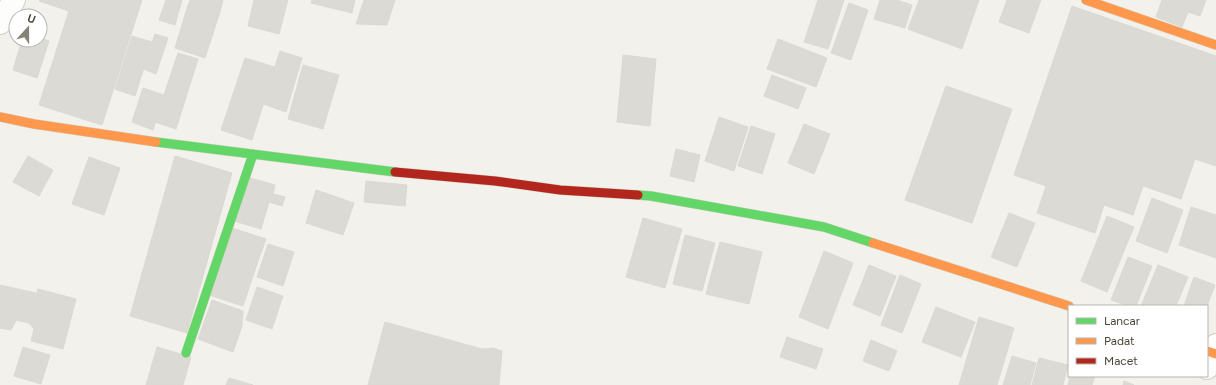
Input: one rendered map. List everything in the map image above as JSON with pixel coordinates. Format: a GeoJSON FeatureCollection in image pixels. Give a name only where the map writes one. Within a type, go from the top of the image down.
{"type":"FeatureCollection","features":[{"type":"Feature","properties":{"kind":"street"},"geometry":{"type":"LineString","coordinates":[[0,23],[14,0]]}},
{"type":"Feature","properties":{"kind":"street"},"geometry":{"type":"LineString","coordinates":[[1086,0],[1216,45]]}},
{"type":"Feature","properties":{"kind":"street"},"geometry":{"type":"LineString","coordinates":[[0,117],[34,124],[174,145],[406,173],[495,181],[560,190],[651,196],[824,227],[1068,306]]}},
{"type":"Feature","properties":{"kind":"street"},"geometry":{"type":"LineString","coordinates":[[186,353],[253,154]]}},
{"type":"Feature","properties":{"kind":"building"},"geometry":{"type":"Polygon","coordinates":[[[142,0],[102,125],[39,105],[69,11],[39,1],[142,0]]]}},
{"type":"Feature","properties":{"kind":"building"},"geometry":{"type":"Polygon","coordinates":[[[166,0],[182,0],[175,25],[159,20],[166,0]]]}},
{"type":"Feature","properties":{"kind":"building"},"geometry":{"type":"Polygon","coordinates":[[[190,0],[223,0],[219,15],[188,6],[190,0]]]}},
{"type":"Feature","properties":{"kind":"building"},"geometry":{"type":"Polygon","coordinates":[[[254,0],[288,0],[279,34],[248,26],[254,0]]]}},
{"type":"Feature","properties":{"kind":"building"},"geometry":{"type":"Polygon","coordinates":[[[312,0],[355,0],[352,13],[311,3],[312,0]]]}},
{"type":"Feature","properties":{"kind":"building"},"geometry":{"type":"Polygon","coordinates":[[[364,0],[395,0],[387,25],[356,24],[364,0]]]}},
{"type":"Feature","properties":{"kind":"building"},"geometry":{"type":"Polygon","coordinates":[[[818,0],[844,0],[828,49],[804,42],[818,0]]]}},
{"type":"Feature","properties":{"kind":"building"},"geometry":{"type":"Polygon","coordinates":[[[880,0],[897,0],[912,5],[905,28],[874,19],[880,0]]]}},
{"type":"Feature","properties":{"kind":"building"},"geometry":{"type":"Polygon","coordinates":[[[919,0],[979,0],[962,49],[908,29],[919,0]]]}},
{"type":"Feature","properties":{"kind":"building"},"geometry":{"type":"Polygon","coordinates":[[[1007,0],[1041,0],[1029,33],[999,22],[1007,0]]]}},
{"type":"Feature","properties":{"kind":"building"},"geometry":{"type":"Polygon","coordinates":[[[1162,0],[1206,0],[1200,16],[1188,12],[1182,27],[1156,17],[1162,0]]]}},
{"type":"Feature","properties":{"kind":"building"},"geometry":{"type":"Polygon","coordinates":[[[849,3],[868,10],[851,60],[831,53],[849,3]]]}},
{"type":"Feature","properties":{"kind":"building"},"geometry":{"type":"Polygon","coordinates":[[[188,5],[219,15],[205,58],[175,48],[188,5]]]}},
{"type":"Feature","properties":{"kind":"building"},"geometry":{"type":"Polygon","coordinates":[[[1072,6],[1216,56],[1216,166],[1195,159],[1181,199],[1143,186],[1133,215],[1104,205],[1095,233],[1037,213],[1046,186],[1014,175],[1072,6]]]}},
{"type":"Feature","properties":{"kind":"building"},"geometry":{"type":"Polygon","coordinates":[[[155,34],[168,38],[156,74],[143,69],[155,34]]]}},
{"type":"Feature","properties":{"kind":"building"},"geometry":{"type":"Polygon","coordinates":[[[132,36],[152,42],[135,96],[115,89],[132,36]]]}},
{"type":"Feature","properties":{"kind":"building"},"geometry":{"type":"Polygon","coordinates":[[[778,39],[827,58],[816,87],[767,69],[778,39]]]}},
{"type":"Feature","properties":{"kind":"building"},"geometry":{"type":"Polygon","coordinates":[[[20,48],[47,48],[37,78],[13,70],[20,48]]]}},
{"type":"Feature","properties":{"kind":"building"},"geometry":{"type":"Polygon","coordinates":[[[280,51],[302,58],[286,112],[263,104],[280,51]]]}},
{"type":"Feature","properties":{"kind":"building"},"geometry":{"type":"Polygon","coordinates":[[[178,53],[198,59],[176,129],[155,122],[178,53]]]}},
{"type":"Feature","properties":{"kind":"building"},"geometry":{"type":"Polygon","coordinates":[[[623,55],[656,59],[650,126],[617,122],[623,55]]]}},
{"type":"Feature","properties":{"kind":"building"},"geometry":{"type":"Polygon","coordinates":[[[245,58],[275,67],[252,140],[221,130],[245,58]]]}},
{"type":"Feature","properties":{"kind":"building"},"geometry":{"type":"Polygon","coordinates":[[[303,65],[339,75],[323,129],[288,119],[303,65]]]}},
{"type":"Feature","properties":{"kind":"building"},"geometry":{"type":"Polygon","coordinates":[[[772,75],[806,88],[798,109],[764,96],[772,75]]]}},
{"type":"Feature","properties":{"kind":"building"},"geometry":{"type":"Polygon","coordinates":[[[946,86],[1012,109],[972,223],[905,200],[946,86]]]}},
{"type":"Feature","properties":{"kind":"building"},"geometry":{"type":"Polygon","coordinates":[[[143,88],[164,95],[153,130],[132,122],[143,88]]]}},
{"type":"Feature","properties":{"kind":"building"},"geometry":{"type":"Polygon","coordinates":[[[719,117],[748,127],[734,171],[705,161],[719,117]]]}},
{"type":"Feature","properties":{"kind":"building"},"geometry":{"type":"Polygon","coordinates":[[[804,124],[830,134],[814,174],[788,163],[804,124]]]}},
{"type":"Feature","properties":{"kind":"building"},"geometry":{"type":"Polygon","coordinates":[[[751,126],[775,134],[762,174],[738,166],[751,126]]]}},
{"type":"Feature","properties":{"kind":"building"},"geometry":{"type":"Polygon","coordinates":[[[676,149],[700,155],[694,182],[670,176],[676,149]]]}},
{"type":"Feature","properties":{"kind":"building"},"geometry":{"type":"Polygon","coordinates":[[[28,156],[53,170],[39,196],[13,182],[28,156]]]}},
{"type":"Feature","properties":{"kind":"building"},"geometry":{"type":"Polygon","coordinates":[[[175,156],[232,173],[187,333],[130,316],[175,156]]]}},
{"type":"Feature","properties":{"kind":"building"},"geometry":{"type":"Polygon","coordinates":[[[89,157],[120,168],[104,215],[72,204],[89,157]]]}},
{"type":"Feature","properties":{"kind":"building"},"geometry":{"type":"Polygon","coordinates":[[[247,177],[275,185],[273,194],[285,197],[282,206],[269,202],[261,229],[234,221],[247,177]]]}},
{"type":"Feature","properties":{"kind":"building"},"geometry":{"type":"Polygon","coordinates":[[[366,181],[407,185],[405,206],[364,202],[366,181]]]}},
{"type":"Feature","properties":{"kind":"building"},"geometry":{"type":"Polygon","coordinates":[[[316,190],[354,203],[343,235],[306,223],[316,190]]]}},
{"type":"Feature","properties":{"kind":"building"},"geometry":{"type":"Polygon","coordinates":[[[1152,198],[1183,210],[1167,253],[1136,241],[1152,198]]]}},
{"type":"Feature","properties":{"kind":"building"},"geometry":{"type":"Polygon","coordinates":[[[1191,207],[1216,215],[1216,258],[1179,245],[1191,207]]]}},
{"type":"Feature","properties":{"kind":"building"},"geometry":{"type":"Polygon","coordinates":[[[1009,213],[1035,223],[1017,267],[991,257],[1009,213]]]}},
{"type":"Feature","properties":{"kind":"building"},"geometry":{"type":"Polygon","coordinates":[[[1107,216],[1134,227],[1107,292],[1081,281],[1107,216]]]}},
{"type":"Feature","properties":{"kind":"building"},"geometry":{"type":"Polygon","coordinates":[[[643,218],[682,229],[665,288],[626,277],[643,218]]]}},
{"type":"Feature","properties":{"kind":"building"},"geometry":{"type":"Polygon","coordinates":[[[232,228],[266,239],[257,264],[223,253],[232,228]]]}},
{"type":"Feature","properties":{"kind":"building"},"geometry":{"type":"Polygon","coordinates":[[[685,235],[715,243],[702,291],[673,284],[685,235]]]}},
{"type":"Feature","properties":{"kind":"building"},"geometry":{"type":"Polygon","coordinates":[[[720,242],[762,252],[749,304],[706,294],[720,242]]]}},
{"type":"Feature","properties":{"kind":"building"},"geometry":{"type":"Polygon","coordinates":[[[268,244],[294,252],[283,286],[257,277],[268,244]]]}},
{"type":"Feature","properties":{"kind":"building"},"geometry":{"type":"Polygon","coordinates":[[[824,251],[853,263],[828,329],[799,317],[824,251]]]}},
{"type":"Feature","properties":{"kind":"building"},"geometry":{"type":"Polygon","coordinates":[[[223,253],[257,264],[243,306],[209,295],[223,253]]]}},
{"type":"Feature","properties":{"kind":"building"},"geometry":{"type":"Polygon","coordinates":[[[1128,257],[1152,266],[1136,305],[1125,305],[1111,300],[1128,257]]]}},
{"type":"Feature","properties":{"kind":"building"},"geometry":{"type":"Polygon","coordinates":[[[869,265],[896,276],[880,316],[853,305],[869,265]]]}},
{"type":"Feature","properties":{"kind":"building"},"geometry":{"type":"Polygon","coordinates":[[[1158,265],[1188,277],[1176,305],[1141,305],[1158,265]]]}},
{"type":"Feature","properties":{"kind":"building"},"geometry":{"type":"Polygon","coordinates":[[[900,275],[921,284],[902,333],[881,325],[900,275]]]}},
{"type":"Feature","properties":{"kind":"building"},"geometry":{"type":"Polygon","coordinates":[[[1194,277],[1215,285],[1207,305],[1184,305],[1194,277]]]}},
{"type":"Feature","properties":{"kind":"building"},"geometry":{"type":"Polygon","coordinates":[[[0,285],[36,293],[29,323],[16,320],[11,330],[0,328],[0,285]]]}},
{"type":"Feature","properties":{"kind":"building"},"geometry":{"type":"Polygon","coordinates":[[[257,287],[283,296],[272,329],[246,320],[257,287]]]}},
{"type":"Feature","properties":{"kind":"building"},"geometry":{"type":"Polygon","coordinates":[[[38,289],[76,299],[63,349],[31,341],[34,329],[29,323],[38,289]]]}},
{"type":"Feature","properties":{"kind":"building"},"geometry":{"type":"Polygon","coordinates":[[[212,300],[243,311],[242,326],[233,352],[198,339],[212,300]]]}},
{"type":"Feature","properties":{"kind":"building"},"geometry":{"type":"Polygon","coordinates":[[[936,307],[975,322],[961,357],[922,342],[936,307]]]}},
{"type":"Feature","properties":{"kind":"building"},"geometry":{"type":"Polygon","coordinates":[[[979,317],[1014,328],[997,385],[959,385],[979,317]]]}},
{"type":"Feature","properties":{"kind":"building"},"geometry":{"type":"Polygon","coordinates":[[[385,322],[482,349],[493,348],[502,351],[499,385],[368,385],[385,322]]]}},
{"type":"Feature","properties":{"kind":"building"},"geometry":{"type":"Polygon","coordinates":[[[787,337],[823,349],[816,369],[780,357],[787,337]]]}},
{"type":"Feature","properties":{"kind":"building"},"geometry":{"type":"Polygon","coordinates":[[[871,340],[897,351],[889,371],[863,361],[871,340]]]}},
{"type":"Feature","properties":{"kind":"building"},"geometry":{"type":"Polygon","coordinates":[[[23,347],[50,355],[41,384],[14,376],[23,347]]]}},
{"type":"Feature","properties":{"kind":"building"},"geometry":{"type":"Polygon","coordinates":[[[157,347],[191,357],[183,385],[146,385],[157,347]]]}},
{"type":"Feature","properties":{"kind":"building"},"geometry":{"type":"Polygon","coordinates":[[[1012,356],[1036,363],[1030,385],[1003,385],[1012,356]]]}},
{"type":"Feature","properties":{"kind":"building"},"geometry":{"type":"Polygon","coordinates":[[[1039,358],[1068,365],[1063,385],[1032,385],[1039,358]]]}},
{"type":"Feature","properties":{"kind":"building"},"geometry":{"type":"Polygon","coordinates":[[[1070,377],[1095,377],[1092,385],[1068,385],[1070,377]]]}},
{"type":"Feature","properties":{"kind":"building"},"geometry":{"type":"Polygon","coordinates":[[[229,378],[253,385],[226,385],[229,378]]]}},
{"type":"Feature","properties":{"kind":"building"},"geometry":{"type":"Polygon","coordinates":[[[1124,381],[1134,385],[1123,385],[1124,381]]]}},
{"type":"Feature","properties":{"kind":"traffic: fast"},"geometry":{"type":"LineString","coordinates":[[156,142],[395,172]]}},
{"type":"Feature","properties":{"kind":"traffic: fast"},"geometry":{"type":"LineString","coordinates":[[186,353],[253,154]]}},
{"type":"Feature","properties":{"kind":"traffic: fast"},"geometry":{"type":"LineString","coordinates":[[638,195],[651,196],[824,227],[873,243]]}},
{"type":"Feature","properties":{"kind":"traffic: slow"},"geometry":{"type":"LineString","coordinates":[[1086,0],[1216,45]]}},
{"type":"Feature","properties":{"kind":"traffic: slow"},"geometry":{"type":"LineString","coordinates":[[0,117],[34,124],[156,142]]}},
{"type":"Feature","properties":{"kind":"traffic: slow"},"geometry":{"type":"LineString","coordinates":[[873,243],[1068,306]]}},
{"type":"Feature","properties":{"kind":"traffic: slow"},"geometry":{"type":"LineString","coordinates":[[1208,351],[1216,354]]}},
{"type":"Feature","properties":{"kind":"traffic: jam"},"geometry":{"type":"LineString","coordinates":[[395,172],[495,181],[560,190],[638,195]]}}]}
